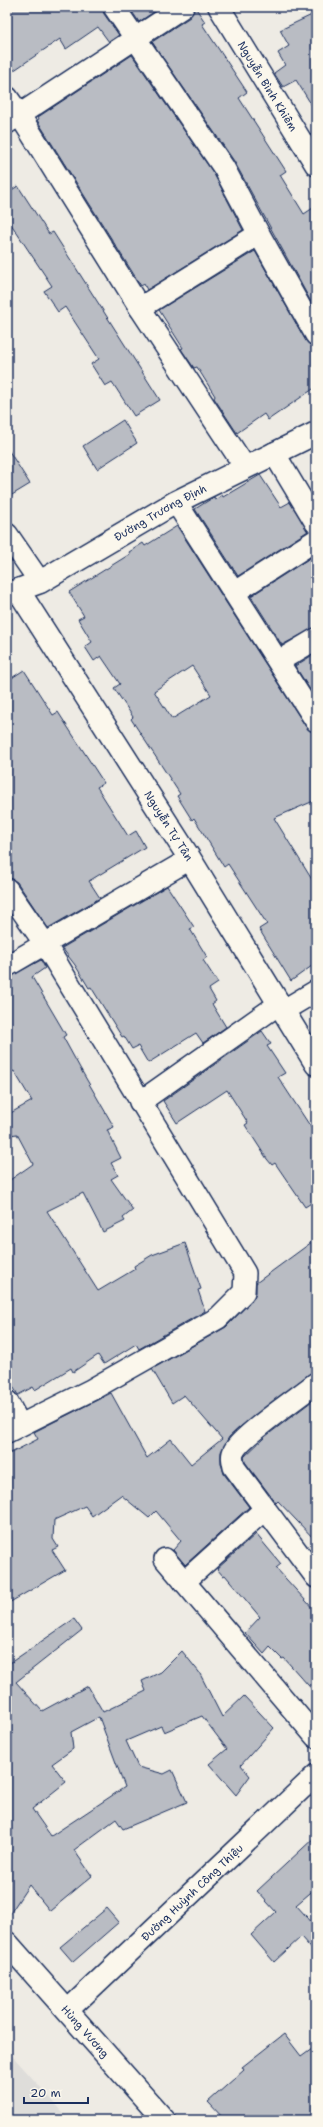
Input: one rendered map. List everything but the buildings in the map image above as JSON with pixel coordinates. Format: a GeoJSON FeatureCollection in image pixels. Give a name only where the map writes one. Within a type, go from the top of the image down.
{"type":"FeatureCollection","features":[{"type":"Feature","properties":{"kind":"street"},"geometry":{"type":"LineString","coordinates":[[114,7],[224,168],[316,335]]}},
{"type":"Feature","properties":{"kind":"street"},"geometry":{"type":"LineString","coordinates":[[13,118],[137,39],[184,7]]}},
{"type":"Feature","properties":{"kind":"street","name":"Nguyễn Bình Khiêm"},"geometry":{"type":"LineString","coordinates":[[219,7],[316,165]]}},
{"type":"Feature","properties":{"kind":"street"},"geometry":{"type":"LineString","coordinates":[[7,97],[13,118],[245,467]]}},
{"type":"Feature","properties":{"kind":"street"},"geometry":{"type":"LineString","coordinates":[[140,308],[259,234]]}},
{"type":"Feature","properties":{"kind":"street","name":"Đường Trương Định"},"geometry":{"type":"LineString","coordinates":[[13,592],[40,582],[176,502],[316,433]]}},
{"type":"Feature","properties":{"kind":"street"},"geometry":{"type":"LineString","coordinates":[[274,453],[316,523]]}},
{"type":"Feature","properties":{"kind":"street"},"geometry":{"type":"LineString","coordinates":[[176,502],[235,592],[316,721]]}},
{"type":"Feature","properties":{"kind":"street"},"geometry":{"type":"LineString","coordinates":[[7,534],[40,582]]}},
{"type":"Feature","properties":{"kind":"street"},"geometry":{"type":"LineString","coordinates":[[235,592],[316,540]]}},
{"type":"Feature","properties":{"kind":"street","name":"Nguyễn Tự Tân"},"geometry":{"type":"LineString","coordinates":[[13,592],[190,859],[316,1064]]}},
{"type":"Feature","properties":{"kind":"street"},"geometry":{"type":"LineString","coordinates":[[279,661],[316,639]]}},
{"type":"Feature","properties":{"kind":"street"},"geometry":{"type":"LineString","coordinates":[[7,966],[190,859]]}},
{"type":"Feature","properties":{"kind":"street"},"geometry":{"type":"LineString","coordinates":[[7,889],[45,944],[244,1273],[244,1292],[218,1318],[91,1390],[13,1429],[7,1401]]}},
{"type":"Feature","properties":{"kind":"street"},"geometry":{"type":"LineString","coordinates":[[140,1102],[282,1007],[316,991]]}},
{"type":"Feature","properties":{"kind":"street"},"geometry":{"type":"LineString","coordinates":[[316,1383],[252,1432],[233,1452],[234,1467],[316,1577]]}},
{"type":"Feature","properties":{"kind":"street"},"geometry":{"type":"LineString","coordinates":[[184,1582],[265,1509]]}},
{"type":"Feature","properties":{"kind":"street"},"geometry":{"type":"LineString","coordinates":[[165,1559],[316,1737]]}},
{"type":"Feature","properties":{"kind":"street","name":"Đường Huỳnh Công Thiệu"},"geometry":{"type":"LineString","coordinates":[[68,2010],[316,1775]]}},
{"type":"Feature","properties":{"kind":"street","name":"Hùng Vương"},"geometry":{"type":"LineString","coordinates":[[7,1943],[164,2120]]}},
{"type":"Feature","properties":{"kind":"shaded area"},"geometry":{"type":"Polygon","coordinates":[[[7,2050],[70,2120],[7,2120],[7,2050]]]}}]}
